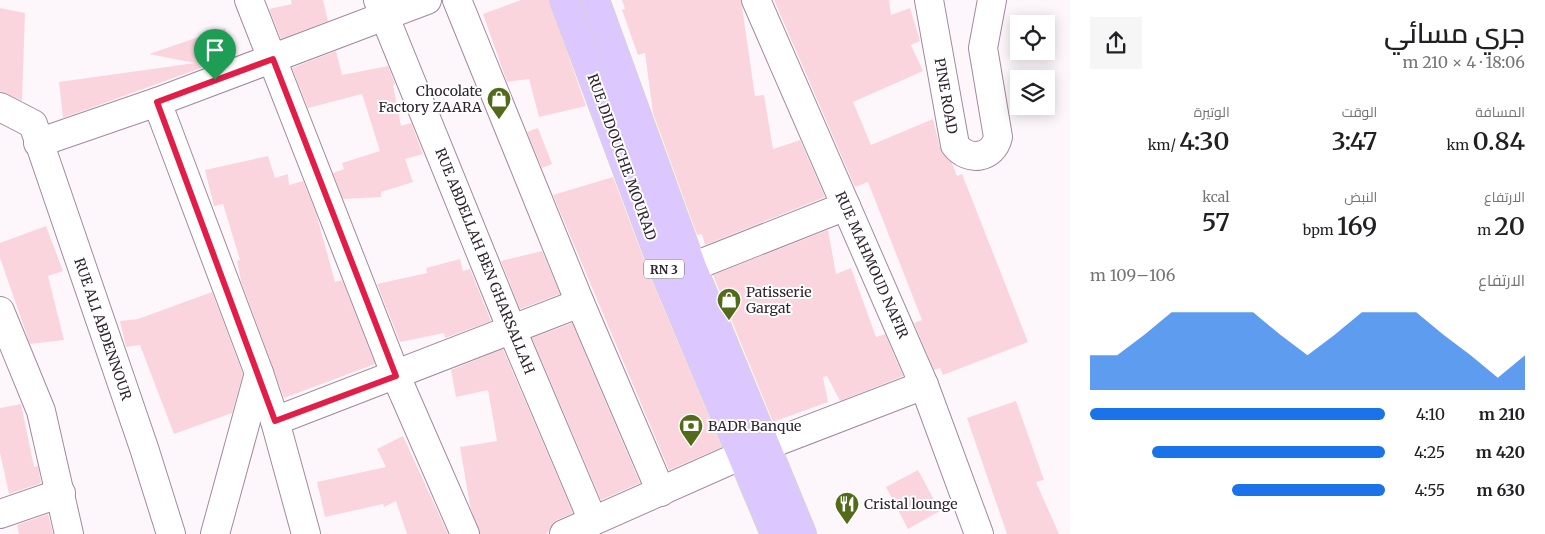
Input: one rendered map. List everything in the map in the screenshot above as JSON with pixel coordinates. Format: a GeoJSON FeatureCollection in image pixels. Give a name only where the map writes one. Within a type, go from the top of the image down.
{"type":"FeatureCollection","features":[{"type":"Feature","properties":{"kind":"main road","name":"RUE DIDOUCHE MOURAD"},"geometry":{"type":"LineString","coordinates":[[564,0],[667,277],[754,451],[802,534]]}},
{"type":"Feature","properties":{"kind":"main road","name":"RUE DIDOUCHE MOURAD"},"geometry":{"type":"LineString","coordinates":[[595,0],[692,267],[754,451],[775,534]]}},
{"type":"Feature","properties":{"kind":"street"},"geometry":{"type":"LineString","coordinates":[[249,0],[396,376],[465,534]]}},
{"type":"Feature","properties":{"kind":"street"},"geometry":{"type":"LineString","coordinates":[[0,106],[36,133],[157,102],[273,59],[381,9],[427,0]]}},
{"type":"Feature","properties":{"kind":"street"},"geometry":{"type":"LineString","coordinates":[[457,0],[580,303],[661,492]]}},
{"type":"Feature","properties":{"kind":"street","name":"RUE MAHMOUD NAFIR"},"geometry":{"type":"LineString","coordinates":[[756,0],[924,385],[979,534]]}},
{"type":"Feature","properties":{"kind":"street","name":"PINE ROAD"},"geometry":{"type":"LineString","coordinates":[[929,0],[955,145],[967,155],[977,156],[991,150],[998,137],[983,48],[992,0]]}},
{"type":"Feature","properties":{"kind":"street","name":"RUE ABDELLAH BEN GHARSALLAH"},"geometry":{"type":"LineString","coordinates":[[381,9],[512,330],[593,521]]}},
{"type":"Feature","properties":{"kind":"street"},"geometry":{"type":"LineString","coordinates":[[157,102],[259,373],[275,421],[306,534]]}},
{"type":"Feature","properties":{"kind":"street","name":"RUE ALI ABDENNOUR"},"geometry":{"type":"LineString","coordinates":[[36,133],[144,448],[171,534]]}},
{"type":"Feature","properties":{"kind":"street"},"geometry":{"type":"LineString","coordinates":[[692,267],[846,206]]}},
{"type":"Feature","properties":{"kind":"street"},"geometry":{"type":"LineString","coordinates":[[275,421],[396,376],[580,303]]}},
{"type":"Feature","properties":{"kind":"street"},"geometry":{"type":"LineString","coordinates":[[0,311],[41,411],[69,534]]}},
{"type":"Feature","properties":{"kind":"street"},"geometry":{"type":"LineString","coordinates":[[215,534],[259,373]]}},
{"type":"Feature","properties":{"kind":"street"},"geometry":{"type":"LineString","coordinates":[[564,534],[754,451],[924,385]]}},
{"type":"Feature","properties":{"kind":"street"},"geometry":{"type":"LineString","coordinates":[[0,514],[61,493]]}},
{"type":"Feature","properties":{"kind":"building"},"geometry":{"type":"Polygon","coordinates":[[[291,0],[323,0],[328,21],[281,39],[269,9],[292,4],[291,0]]]}},
{"type":"Feature","properties":{"kind":"building"},"geometry":{"type":"Polygon","coordinates":[[[521,0],[549,0],[586,106],[539,117],[529,79],[507,82],[483,14],[521,0]]]}},
{"type":"Feature","properties":{"kind":"building"},"geometry":{"type":"Polygon","coordinates":[[[622,0],[741,0],[755,96],[764,95],[773,149],[800,140],[825,197],[705,245],[702,234],[697,235],[653,113],[645,53],[638,55],[622,10],[625,9],[622,0]]]}},
{"type":"Feature","properties":{"kind":"building"},"geometry":{"type":"Polygon","coordinates":[[[774,0],[889,0],[891,15],[910,8],[920,41],[911,45],[923,71],[853,102],[871,145],[933,119],[940,148],[952,163],[957,176],[962,174],[1028,342],[943,375],[940,368],[934,370],[914,323],[922,320],[868,182],[855,187],[774,0]]]}},
{"type":"Feature","properties":{"kind":"building"},"geometry":{"type":"Polygon","coordinates":[[[0,8],[25,13],[22,101],[0,91],[0,8]]]}},
{"type":"Feature","properties":{"kind":"building"},"geometry":{"type":"Polygon","coordinates":[[[225,28],[234,56],[63,118],[59,82],[195,63],[149,54],[225,28]]]}},
{"type":"Feature","properties":{"kind":"building"},"geometry":{"type":"Polygon","coordinates":[[[336,51],[342,75],[388,66],[395,84],[393,85],[401,126],[411,123],[423,154],[405,159],[413,182],[381,192],[381,197],[343,199],[333,173],[344,169],[342,163],[380,151],[362,94],[308,108],[292,68],[336,51]]]}},
{"type":"Feature","properties":{"kind":"building"},"geometry":{"type":"Polygon","coordinates":[[[538,128],[552,164],[542,168],[527,132],[538,128]]]}},
{"type":"Feature","properties":{"kind":"building"},"geometry":{"type":"Polygon","coordinates":[[[268,156],[275,178],[288,174],[289,185],[303,181],[316,213],[335,282],[342,280],[375,364],[284,398],[241,281],[237,261],[240,260],[223,204],[214,206],[205,170],[268,156]]]}},
{"type":"Feature","properties":{"kind":"building"},"geometry":{"type":"Polygon","coordinates":[[[613,177],[653,283],[722,447],[669,470],[553,195],[613,177]]]}},
{"type":"Feature","properties":{"kind":"building"},"geometry":{"type":"Polygon","coordinates":[[[46,226],[63,271],[48,276],[64,340],[30,344],[0,258],[0,243],[46,226]]]}},
{"type":"Feature","properties":{"kind":"building"},"geometry":{"type":"Polygon","coordinates":[[[828,230],[836,274],[851,268],[876,337],[885,334],[903,376],[840,401],[827,376],[823,377],[828,402],[773,422],[713,275],[828,230]]]}},
{"type":"Feature","properties":{"kind":"building"},"geometry":{"type":"Polygon","coordinates":[[[542,251],[560,294],[520,309],[501,261],[542,251]]]}},
{"type":"Feature","properties":{"kind":"building"},"geometry":{"type":"Polygon","coordinates":[[[460,259],[463,271],[470,269],[491,321],[445,338],[444,333],[400,342],[377,284],[427,273],[426,268],[460,259]]]}},
{"type":"Feature","properties":{"kind":"building"},"geometry":{"type":"Polygon","coordinates":[[[212,292],[243,374],[232,413],[174,434],[140,345],[126,347],[120,321],[138,319],[212,292]]]}},
{"type":"Feature","properties":{"kind":"building"},"geometry":{"type":"Polygon","coordinates":[[[572,323],[640,483],[601,500],[532,338],[572,323]]]}},
{"type":"Feature","properties":{"kind":"building"},"geometry":{"type":"Polygon","coordinates":[[[503,349],[573,513],[557,520],[546,534],[480,534],[470,506],[460,447],[497,441],[488,390],[456,397],[451,370],[503,349]]]}},
{"type":"Feature","properties":{"kind":"building"},"geometry":{"type":"Polygon","coordinates":[[[1016,401],[1044,480],[1036,482],[1059,534],[1007,534],[967,418],[1016,401]]]}},
{"type":"Feature","properties":{"kind":"building"},"geometry":{"type":"Polygon","coordinates":[[[21,404],[34,467],[38,466],[41,483],[9,494],[0,453],[0,408],[21,404]]]}},
{"type":"Feature","properties":{"kind":"building"},"geometry":{"type":"Polygon","coordinates":[[[403,436],[448,534],[407,534],[396,501],[384,507],[383,504],[325,517],[317,482],[386,467],[377,449],[403,436]]]}},
{"type":"Feature","properties":{"kind":"building"},"geometry":{"type":"Polygon","coordinates":[[[918,470],[940,511],[908,529],[886,487],[918,470]]]}},
{"type":"Feature","properties":{"kind":"building"},"geometry":{"type":"Polygon","coordinates":[[[48,514],[53,534],[19,534],[17,525],[48,514]]]}},
{"type":"Feature","properties":{"kind":"place","name":"Chocolate Factory ZAARA"},"geometry":{"type":"Point","coordinates":[499,120]}},
{"type":"Feature","properties":{"kind":"place","name":"Patisserie Gargat"},"geometry":{"type":"Point","coordinates":[729,321]}},
{"type":"Feature","properties":{"kind":"place","name":"BADR Banque"},"geometry":{"type":"Point","coordinates":[691,447]}},
{"type":"Feature","properties":{"kind":"place","name":"Cristal lounge"},"geometry":{"type":"Point","coordinates":[847,525]}},
{"type":"Feature","properties":{"kind":"route"},"geometry":{"type":"LineString","coordinates":[[273,59],[396,376],[275,421],[259,373],[157,102],[215,80],[273,59]]}}]}
